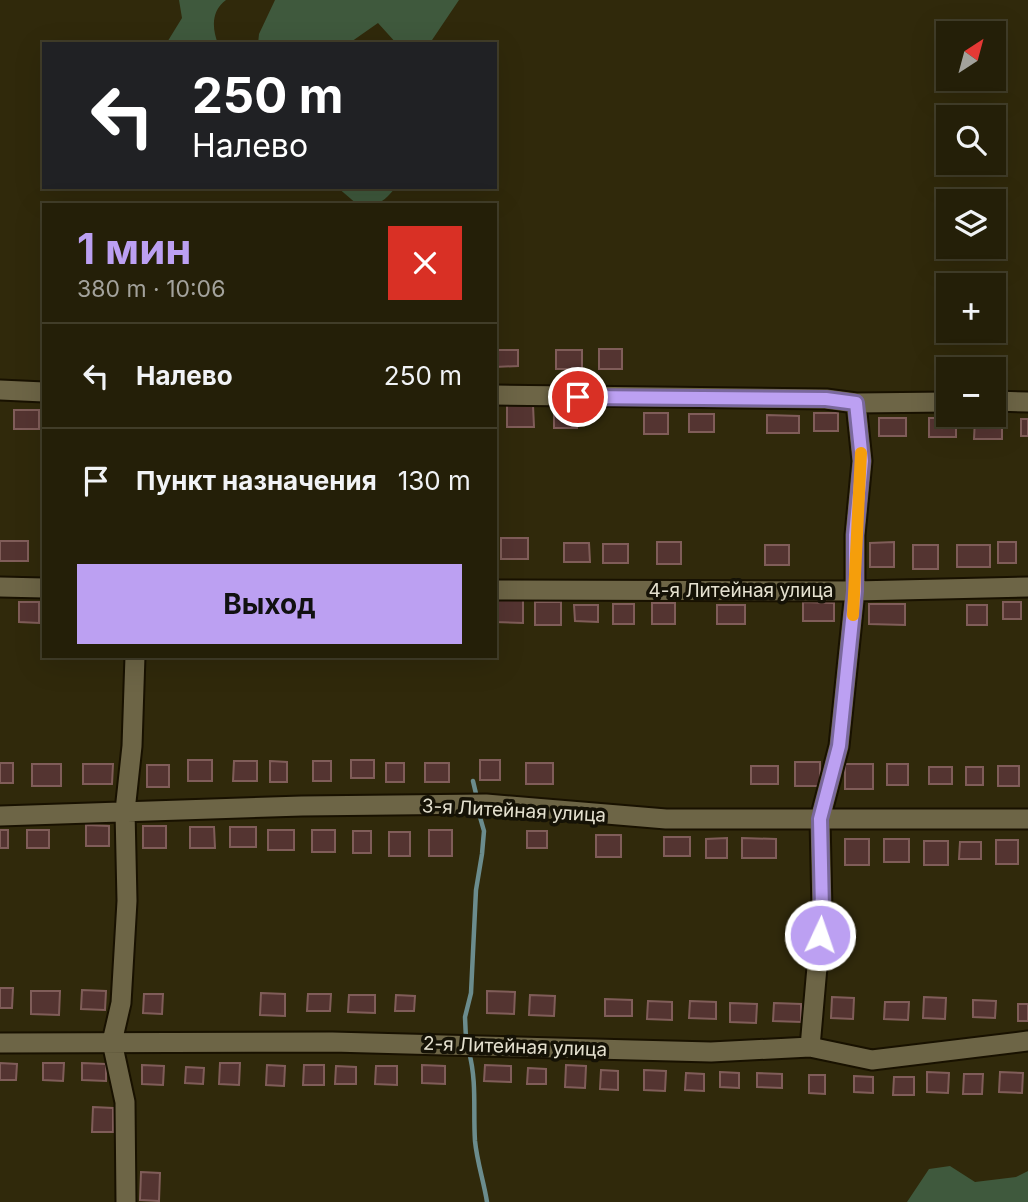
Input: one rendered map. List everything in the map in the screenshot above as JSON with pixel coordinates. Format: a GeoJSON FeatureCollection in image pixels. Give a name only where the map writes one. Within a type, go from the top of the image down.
{"type":"FeatureCollection","features":[{"type":"Feature","properties":{"kind":"street"},"geometry":{"type":"LineString","coordinates":[[0,390],[42,392]]}},
{"type":"Feature","properties":{"kind":"street"},"geometry":{"type":"LineString","coordinates":[[497,395],[826,399],[856,403],[936,402]]}},
{"type":"Feature","properties":{"kind":"street"},"geometry":{"type":"LineString","coordinates":[[1006,401],[1028,402]]}},
{"type":"Feature","properties":{"kind":"street"},"geometry":{"type":"LineString","coordinates":[[810,1047],[822,910],[820,819],[839,746],[855,591],[855,535],[862,461],[856,403]]}},
{"type":"Feature","properties":{"kind":"street"},"geometry":{"type":"LineString","coordinates":[[0,587],[42,588]]}},
{"type":"Feature","properties":{"kind":"street","name":"4-я Литейная улица"},"geometry":{"type":"LineString","coordinates":[[497,590],[855,591],[1028,587]]}},
{"type":"Feature","properties":{"kind":"street"},"geometry":{"type":"LineString","coordinates":[[126,1202],[125,1102],[112,1042],[121,1003],[127,901],[125,811],[132,746],[135,658]]}},
{"type":"Feature","properties":{"kind":"street","name":"3-я Литейная улица"},"geometry":{"type":"LineString","coordinates":[[0,816],[302,806],[486,804],[666,819],[1028,819]]}},
{"type":"Feature","properties":{"kind":"street","name":"2-я Литейная улица"},"geometry":{"type":"LineString","coordinates":[[0,1043],[332,1042],[711,1052],[810,1047],[872,1060],[1028,1041]]}},
{"type":"Feature","properties":{"kind":"green space"},"geometry":{"type":"Polygon","coordinates":[[[179,0],[226,0],[215,15],[218,42],[167,42],[182,18],[179,0]]]}},
{"type":"Feature","properties":{"kind":"green space"},"geometry":{"type":"Polygon","coordinates":[[[275,0],[459,0],[431,42],[395,42],[378,23],[351,42],[258,42],[259,34],[275,0]]]}},
{"type":"Feature","properties":{"kind":"green space"},"geometry":{"type":"Polygon","coordinates":[[[339,189],[394,189],[380,202],[356,203],[339,189]]]}},
{"type":"Feature","properties":{"kind":"green space"},"geometry":{"type":"Polygon","coordinates":[[[950,1166],[975,1182],[1016,1177],[1028,1171],[1028,1202],[907,1202],[929,1169],[950,1166]]]}},
{"type":"Feature","properties":{"kind":"building"},"geometry":{"type":"Polygon","coordinates":[[[599,349],[622,349],[622,369],[599,369],[599,349]]]}},
{"type":"Feature","properties":{"kind":"building"},"geometry":{"type":"Polygon","coordinates":[[[497,350],[518,350],[518,366],[497,367],[497,350]]]}},
{"type":"Feature","properties":{"kind":"building"},"geometry":{"type":"Polygon","coordinates":[[[556,350],[582,350],[582,369],[556,369],[556,350]]]}},
{"type":"Feature","properties":{"kind":"building"},"geometry":{"type":"Polygon","coordinates":[[[507,405],[533,405],[534,427],[507,427],[507,405]]]}},
{"type":"Feature","properties":{"kind":"building"},"geometry":{"type":"Polygon","coordinates":[[[554,409],[577,409],[577,428],[554,428],[554,409]]]}},
{"type":"Feature","properties":{"kind":"building"},"geometry":{"type":"Polygon","coordinates":[[[14,410],[39,410],[39,429],[14,429],[14,410]]]}},
{"type":"Feature","properties":{"kind":"building"},"geometry":{"type":"Polygon","coordinates":[[[644,413],[668,413],[668,434],[644,434],[644,413]]]}},
{"type":"Feature","properties":{"kind":"building"},"geometry":{"type":"Polygon","coordinates":[[[814,413],[838,413],[838,431],[814,431],[814,413]]]}},
{"type":"Feature","properties":{"kind":"building"},"geometry":{"type":"Polygon","coordinates":[[[689,414],[714,414],[714,432],[689,432],[689,414]]]}},
{"type":"Feature","properties":{"kind":"building"},"geometry":{"type":"Polygon","coordinates":[[[767,415],[799,416],[799,433],[767,433],[767,415]]]}},
{"type":"Feature","properties":{"kind":"building"},"geometry":{"type":"Polygon","coordinates":[[[879,418],[906,418],[906,436],[879,436],[879,418]]]}},
{"type":"Feature","properties":{"kind":"building"},"geometry":{"type":"Polygon","coordinates":[[[929,418],[936,418],[936,427],[956,427],[956,437],[929,437],[929,418]]]}},
{"type":"Feature","properties":{"kind":"building"},"geometry":{"type":"Polygon","coordinates":[[[1021,419],[1028,419],[1028,436],[1021,436],[1021,419]]]}},
{"type":"Feature","properties":{"kind":"building"},"geometry":{"type":"Polygon","coordinates":[[[975,427],[1002,427],[1002,439],[974,439],[975,427]]]}},
{"type":"Feature","properties":{"kind":"building"},"geometry":{"type":"Polygon","coordinates":[[[501,538],[528,538],[528,559],[501,559],[501,538]]]}},
{"type":"Feature","properties":{"kind":"building"},"geometry":{"type":"Polygon","coordinates":[[[0,541],[28,541],[28,561],[0,561],[0,541]]]}},
{"type":"Feature","properties":{"kind":"building"},"geometry":{"type":"Polygon","coordinates":[[[657,542],[681,542],[681,564],[657,564],[657,542]]]}},
{"type":"Feature","properties":{"kind":"building"},"geometry":{"type":"Polygon","coordinates":[[[894,542],[894,567],[870,567],[870,543],[894,542]]]}},
{"type":"Feature","properties":{"kind":"building"},"geometry":{"type":"Polygon","coordinates":[[[998,542],[1016,542],[1016,563],[998,563],[998,542]]]}},
{"type":"Feature","properties":{"kind":"building"},"geometry":{"type":"Polygon","coordinates":[[[564,543],[589,543],[590,562],[564,562],[564,543]]]}},
{"type":"Feature","properties":{"kind":"building"},"geometry":{"type":"Polygon","coordinates":[[[603,544],[628,544],[628,563],[603,563],[603,544]]]}},
{"type":"Feature","properties":{"kind":"building"},"geometry":{"type":"Polygon","coordinates":[[[765,545],[789,545],[789,565],[765,565],[765,545]]]}},
{"type":"Feature","properties":{"kind":"building"},"geometry":{"type":"Polygon","coordinates":[[[913,545],[938,545],[938,569],[913,569],[913,545]]]}},
{"type":"Feature","properties":{"kind":"building"},"geometry":{"type":"Polygon","coordinates":[[[957,545],[990,545],[990,567],[957,567],[957,545]]]}},
{"type":"Feature","properties":{"kind":"building"},"geometry":{"type":"Polygon","coordinates":[[[497,599],[523,600],[523,623],[497,622],[497,599]]]}},
{"type":"Feature","properties":{"kind":"building"},"geometry":{"type":"Polygon","coordinates":[[[19,602],[39,602],[39,623],[19,622],[19,602]]]}},
{"type":"Feature","properties":{"kind":"building"},"geometry":{"type":"Polygon","coordinates":[[[535,602],[561,602],[561,625],[535,625],[535,602]]]}},
{"type":"Feature","properties":{"kind":"building"},"geometry":{"type":"Polygon","coordinates":[[[803,602],[834,603],[834,621],[803,621],[803,602]]]}},
{"type":"Feature","properties":{"kind":"building"},"geometry":{"type":"Polygon","coordinates":[[[1003,602],[1021,602],[1021,619],[1003,619],[1003,602]]]}},
{"type":"Feature","properties":{"kind":"building"},"geometry":{"type":"Polygon","coordinates":[[[652,603],[675,603],[675,624],[652,624],[652,603]]]}},
{"type":"Feature","properties":{"kind":"building"},"geometry":{"type":"Polygon","coordinates":[[[613,604],[634,604],[634,624],[613,624],[613,604]]]}},
{"type":"Feature","properties":{"kind":"building"},"geometry":{"type":"Polygon","coordinates":[[[869,604],[905,604],[905,625],[869,624],[869,604]]]}},
{"type":"Feature","properties":{"kind":"building"},"geometry":{"type":"Polygon","coordinates":[[[574,605],[598,605],[598,622],[575,621],[574,605]]]}},
{"type":"Feature","properties":{"kind":"building"},"geometry":{"type":"Polygon","coordinates":[[[717,605],[745,605],[745,624],[717,624],[717,605]]]}},
{"type":"Feature","properties":{"kind":"building"},"geometry":{"type":"Polygon","coordinates":[[[967,605],[987,605],[987,625],[967,625],[967,605]]]}},
{"type":"Feature","properties":{"kind":"building"},"geometry":{"type":"Polygon","coordinates":[[[188,760],[212,760],[212,781],[188,781],[188,760]]]}},
{"type":"Feature","properties":{"kind":"building"},"geometry":{"type":"Polygon","coordinates":[[[351,760],[374,760],[374,778],[351,778],[351,760]]]}},
{"type":"Feature","properties":{"kind":"building"},"geometry":{"type":"Polygon","coordinates":[[[480,760],[500,760],[500,780],[480,780],[480,760]]]}},
{"type":"Feature","properties":{"kind":"building"},"geometry":{"type":"Polygon","coordinates":[[[234,761],[257,761],[257,781],[233,781],[234,761]]]}},
{"type":"Feature","properties":{"kind":"building"},"geometry":{"type":"Polygon","coordinates":[[[270,761],[287,762],[287,782],[270,782],[270,761]]]}},
{"type":"Feature","properties":{"kind":"building"},"geometry":{"type":"Polygon","coordinates":[[[313,761],[331,761],[331,781],[313,781],[313,761]]]}},
{"type":"Feature","properties":{"kind":"building"},"geometry":{"type":"Polygon","coordinates":[[[795,762],[820,762],[820,786],[795,786],[795,762]]]}},
{"type":"Feature","properties":{"kind":"building"},"geometry":{"type":"Polygon","coordinates":[[[0,763],[13,763],[13,783],[0,783],[0,763]]]}},
{"type":"Feature","properties":{"kind":"building"},"geometry":{"type":"Polygon","coordinates":[[[386,763],[404,763],[404,782],[386,782],[386,763]]]}},
{"type":"Feature","properties":{"kind":"building"},"geometry":{"type":"Polygon","coordinates":[[[425,763],[449,763],[449,782],[425,782],[425,763]]]}},
{"type":"Feature","properties":{"kind":"building"},"geometry":{"type":"Polygon","coordinates":[[[526,763],[553,763],[553,784],[526,784],[526,763]]]}},
{"type":"Feature","properties":{"kind":"building"},"geometry":{"type":"Polygon","coordinates":[[[32,764],[61,764],[61,786],[32,786],[32,764]]]}},
{"type":"Feature","properties":{"kind":"building"},"geometry":{"type":"Polygon","coordinates":[[[83,764],[113,764],[112,784],[83,784],[83,764]]]}},
{"type":"Feature","properties":{"kind":"building"},"geometry":{"type":"Polygon","coordinates":[[[845,764],[873,764],[873,789],[845,789],[845,764]]]}},
{"type":"Feature","properties":{"kind":"building"},"geometry":{"type":"Polygon","coordinates":[[[887,764],[908,764],[908,785],[887,785],[887,764]]]}},
{"type":"Feature","properties":{"kind":"building"},"geometry":{"type":"Polygon","coordinates":[[[147,765],[169,765],[169,787],[147,787],[147,765]]]}},
{"type":"Feature","properties":{"kind":"building"},"geometry":{"type":"Polygon","coordinates":[[[751,766],[778,766],[778,784],[751,784],[751,766]]]}},
{"type":"Feature","properties":{"kind":"building"},"geometry":{"type":"Polygon","coordinates":[[[998,766],[1019,766],[1019,786],[998,786],[998,766]]]}},
{"type":"Feature","properties":{"kind":"building"},"geometry":{"type":"Polygon","coordinates":[[[929,767],[952,767],[952,784],[929,784],[929,767]]]}},
{"type":"Feature","properties":{"kind":"building"},"geometry":{"type":"Polygon","coordinates":[[[966,767],[983,767],[983,785],[966,785],[966,767]]]}},
{"type":"Feature","properties":{"kind":"building"},"geometry":{"type":"Polygon","coordinates":[[[86,825],[109,826],[109,846],[86,846],[86,825]]]}},
{"type":"Feature","properties":{"kind":"building"},"geometry":{"type":"Polygon","coordinates":[[[143,826],[166,826],[166,848],[143,848],[143,826]]]}},
{"type":"Feature","properties":{"kind":"building"},"geometry":{"type":"Polygon","coordinates":[[[190,827],[214,827],[215,848],[190,848],[190,827]]]}},
{"type":"Feature","properties":{"kind":"building"},"geometry":{"type":"Polygon","coordinates":[[[230,827],[256,827],[256,847],[230,847],[230,827]]]}},
{"type":"Feature","properties":{"kind":"building"},"geometry":{"type":"Polygon","coordinates":[[[0,830],[8,830],[8,848],[0,848],[0,830]]]}},
{"type":"Feature","properties":{"kind":"building"},"geometry":{"type":"Polygon","coordinates":[[[27,830],[49,830],[49,848],[27,848],[27,830]]]}},
{"type":"Feature","properties":{"kind":"building"},"geometry":{"type":"Polygon","coordinates":[[[268,830],[294,830],[294,850],[268,850],[268,830]]]}},
{"type":"Feature","properties":{"kind":"building"},"geometry":{"type":"Polygon","coordinates":[[[312,830],[335,830],[335,852],[312,852],[312,830]]]}},
{"type":"Feature","properties":{"kind":"building"},"geometry":{"type":"Polygon","coordinates":[[[429,830],[452,830],[452,856],[429,856],[429,830]]]}},
{"type":"Feature","properties":{"kind":"building"},"geometry":{"type":"Polygon","coordinates":[[[353,831],[371,831],[371,853],[353,853],[353,831]]]}},
{"type":"Feature","properties":{"kind":"building"},"geometry":{"type":"Polygon","coordinates":[[[527,831],[547,831],[547,848],[527,848],[527,831]]]}},
{"type":"Feature","properties":{"kind":"building"},"geometry":{"type":"Polygon","coordinates":[[[389,832],[410,832],[410,856],[389,856],[389,832]]]}},
{"type":"Feature","properties":{"kind":"building"},"geometry":{"type":"Polygon","coordinates":[[[596,835],[621,835],[621,857],[596,857],[596,835]]]}},
{"type":"Feature","properties":{"kind":"building"},"geometry":{"type":"Polygon","coordinates":[[[664,837],[690,837],[690,856],[664,856],[664,837]]]}},
{"type":"Feature","properties":{"kind":"building"},"geometry":{"type":"Polygon","coordinates":[[[727,838],[727,858],[706,858],[706,839],[727,838]]]}},
{"type":"Feature","properties":{"kind":"building"},"geometry":{"type":"Polygon","coordinates":[[[742,838],[776,839],[776,858],[742,858],[742,838]]]}},
{"type":"Feature","properties":{"kind":"building"},"geometry":{"type":"Polygon","coordinates":[[[845,839],[869,839],[869,865],[845,865],[845,839]]]}},
{"type":"Feature","properties":{"kind":"building"},"geometry":{"type":"Polygon","coordinates":[[[884,839],[909,839],[909,862],[884,862],[884,839]]]}},
{"type":"Feature","properties":{"kind":"building"},"geometry":{"type":"Polygon","coordinates":[[[996,840],[1018,840],[1018,864],[996,864],[996,840]]]}},
{"type":"Feature","properties":{"kind":"building"},"geometry":{"type":"Polygon","coordinates":[[[924,841],[948,841],[948,865],[924,865],[924,841]]]}},
{"type":"Feature","properties":{"kind":"building"},"geometry":{"type":"Polygon","coordinates":[[[960,842],[981,842],[981,859],[959,859],[960,842]]]}},
{"type":"Feature","properties":{"kind":"building"},"geometry":{"type":"Polygon","coordinates":[[[0,988],[13,988],[12,1008],[0,1008],[0,988]]]}},
{"type":"Feature","properties":{"kind":"building"},"geometry":{"type":"Polygon","coordinates":[[[82,990],[106,991],[105,1010],[81,1009],[82,990]]]}},
{"type":"Feature","properties":{"kind":"building"},"geometry":{"type":"Polygon","coordinates":[[[31,991],[60,991],[59,1015],[31,1014],[31,991]]]}},
{"type":"Feature","properties":{"kind":"building"},"geometry":{"type":"Polygon","coordinates":[[[487,991],[515,992],[514,1014],[487,1013],[487,991]]]}},
{"type":"Feature","properties":{"kind":"building"},"geometry":{"type":"Polygon","coordinates":[[[261,993],[285,994],[285,1016],[260,1015],[261,993]]]}},
{"type":"Feature","properties":{"kind":"building"},"geometry":{"type":"Polygon","coordinates":[[[144,994],[163,994],[162,1014],[143,1013],[144,994]]]}},
{"type":"Feature","properties":{"kind":"building"},"geometry":{"type":"Polygon","coordinates":[[[308,994],[331,994],[330,1011],[307,1011],[308,994]]]}},
{"type":"Feature","properties":{"kind":"building"},"geometry":{"type":"Polygon","coordinates":[[[349,995],[375,995],[375,1013],[348,1012],[349,995]]]}},
{"type":"Feature","properties":{"kind":"building"},"geometry":{"type":"Polygon","coordinates":[[[396,995],[415,996],[414,1011],[395,1011],[396,995]]]}},
{"type":"Feature","properties":{"kind":"building"},"geometry":{"type":"Polygon","coordinates":[[[530,995],[555,996],[554,1016],[529,1015],[530,995]]]}},
{"type":"Feature","properties":{"kind":"building"},"geometry":{"type":"Polygon","coordinates":[[[832,997],[854,998],[853,1019],[831,1018],[832,997]]]}},
{"type":"Feature","properties":{"kind":"building"},"geometry":{"type":"Polygon","coordinates":[[[924,997],[946,998],[945,1019],[923,1018],[924,997]]]}},
{"type":"Feature","properties":{"kind":"building"},"geometry":{"type":"Polygon","coordinates":[[[605,999],[632,1000],[632,1016],[605,1016],[605,999]]]}},
{"type":"Feature","properties":{"kind":"building"},"geometry":{"type":"Polygon","coordinates":[[[973,1000],[996,1001],[995,1018],[973,1017],[973,1000]]]}},
{"type":"Feature","properties":{"kind":"building"},"geometry":{"type":"Polygon","coordinates":[[[648,1001],[672,1002],[672,1020],[647,1019],[648,1001]]]}},
{"type":"Feature","properties":{"kind":"building"},"geometry":{"type":"Polygon","coordinates":[[[690,1001],[716,1002],[716,1019],[689,1018],[690,1001]]]}},
{"type":"Feature","properties":{"kind":"building"},"geometry":{"type":"Polygon","coordinates":[[[885,1002],[909,1002],[908,1020],[884,1019],[885,1002]]]}},
{"type":"Feature","properties":{"kind":"building"},"geometry":{"type":"Polygon","coordinates":[[[730,1003],[757,1004],[756,1023],[730,1022],[730,1003]]]}},
{"type":"Feature","properties":{"kind":"building"},"geometry":{"type":"Polygon","coordinates":[[[774,1003],[801,1004],[801,1022],[773,1021],[774,1003]]]}},
{"type":"Feature","properties":{"kind":"building"},"geometry":{"type":"Polygon","coordinates":[[[1018,1004],[1028,1004],[1028,1021],[1018,1021],[1018,1004]]]}},
{"type":"Feature","properties":{"kind":"building"},"geometry":{"type":"Polygon","coordinates":[[[0,1063],[17,1064],[16,1080],[0,1080],[0,1063]]]}},
{"type":"Feature","properties":{"kind":"building"},"geometry":{"type":"Polygon","coordinates":[[[43,1063],[64,1063],[63,1081],[43,1080],[43,1063]]]}},
{"type":"Feature","properties":{"kind":"building"},"geometry":{"type":"Polygon","coordinates":[[[82,1063],[106,1064],[106,1081],[82,1080],[82,1063]]]}},
{"type":"Feature","properties":{"kind":"building"},"geometry":{"type":"Polygon","coordinates":[[[220,1063],[240,1063],[239,1085],[219,1084],[220,1063]]]}},
{"type":"Feature","properties":{"kind":"building"},"geometry":{"type":"Polygon","coordinates":[[[142,1065],[164,1066],[163,1085],[142,1084],[142,1065]]]}},
{"type":"Feature","properties":{"kind":"building"},"geometry":{"type":"Polygon","coordinates":[[[267,1065],[285,1066],[284,1086],[266,1085],[267,1065]]]}},
{"type":"Feature","properties":{"kind":"building"},"geometry":{"type":"Polygon","coordinates":[[[304,1065],[324,1065],[324,1085],[303,1085],[304,1065]]]}},
{"type":"Feature","properties":{"kind":"building"},"geometry":{"type":"Polygon","coordinates":[[[422,1065],[445,1066],[445,1084],[422,1083],[422,1065]]]}},
{"type":"Feature","properties":{"kind":"building"},"geometry":{"type":"Polygon","coordinates":[[[485,1065],[511,1066],[511,1082],[484,1081],[485,1065]]]}},
{"type":"Feature","properties":{"kind":"building"},"geometry":{"type":"Polygon","coordinates":[[[566,1065],[586,1066],[585,1088],[565,1087],[566,1065]]]}},
{"type":"Feature","properties":{"kind":"building"},"geometry":{"type":"Polygon","coordinates":[[[336,1066],[356,1067],[356,1084],[335,1084],[336,1066]]]}},
{"type":"Feature","properties":{"kind":"building"},"geometry":{"type":"Polygon","coordinates":[[[376,1066],[397,1066],[397,1085],[375,1084],[376,1066]]]}},
{"type":"Feature","properties":{"kind":"building"},"geometry":{"type":"Polygon","coordinates":[[[186,1067],[204,1068],[203,1084],[185,1083],[186,1067]]]}},
{"type":"Feature","properties":{"kind":"building"},"geometry":{"type":"Polygon","coordinates":[[[528,1068],[546,1069],[546,1084],[527,1084],[528,1068]]]}},
{"type":"Feature","properties":{"kind":"building"},"geometry":{"type":"Polygon","coordinates":[[[601,1070],[618,1071],[618,1090],[600,1089],[601,1070]]]}},
{"type":"Feature","properties":{"kind":"building"},"geometry":{"type":"Polygon","coordinates":[[[644,1070],[666,1071],[665,1091],[644,1090],[644,1070]]]}},
{"type":"Feature","properties":{"kind":"building"},"geometry":{"type":"Polygon","coordinates":[[[720,1072],[739,1073],[739,1088],[720,1087],[720,1072]]]}},
{"type":"Feature","properties":{"kind":"building"},"geometry":{"type":"Polygon","coordinates":[[[927,1072],[949,1073],[948,1093],[927,1092],[927,1072]]]}},
{"type":"Feature","properties":{"kind":"building"},"geometry":{"type":"Polygon","coordinates":[[[1000,1072],[1023,1073],[1022,1093],[999,1092],[1000,1072]]]}},
{"type":"Feature","properties":{"kind":"building"},"geometry":{"type":"Polygon","coordinates":[[[686,1073],[704,1074],[704,1091],[685,1090],[686,1073]]]}},
{"type":"Feature","properties":{"kind":"building"},"geometry":{"type":"Polygon","coordinates":[[[757,1073],[782,1074],[782,1088],[757,1087],[757,1073]]]}},
{"type":"Feature","properties":{"kind":"building"},"geometry":{"type":"Polygon","coordinates":[[[964,1074],[983,1074],[982,1094],[963,1094],[964,1074]]]}},
{"type":"Feature","properties":{"kind":"building"},"geometry":{"type":"Polygon","coordinates":[[[809,1075],[825,1075],[825,1094],[809,1093],[809,1075]]]}},
{"type":"Feature","properties":{"kind":"building"},"geometry":{"type":"Polygon","coordinates":[[[854,1076],[873,1077],[873,1093],[854,1092],[854,1076]]]}},
{"type":"Feature","properties":{"kind":"building"},"geometry":{"type":"Polygon","coordinates":[[[894,1077],[914,1077],[914,1095],[893,1095],[894,1077]]]}},
{"type":"Feature","properties":{"kind":"building"},"geometry":{"type":"Polygon","coordinates":[[[93,1107],[113,1108],[113,1132],[92,1132],[93,1107]]]}},
{"type":"Feature","properties":{"kind":"building"},"geometry":{"type":"Polygon","coordinates":[[[141,1172],[160,1173],[159,1201],[140,1200],[141,1172]]]}},
{"type":"Feature","properties":{"kind":"waterway"},"geometry":{"type":"LineString","coordinates":[[473,781],[477,798]]}},
{"type":"Feature","properties":{"kind":"waterway"},"geometry":{"type":"LineString","coordinates":[[466,1040],[465,1017],[471,993],[476,890],[484,831],[478,810]]}},
{"type":"Feature","properties":{"kind":"waterway"},"geometry":{"type":"LineString","coordinates":[[469,1052],[474,1085],[475,1141],[487,1202]]}},
{"type":"Feature","properties":{"kind":"slow traffic"},"geometry":{"type":"LineString","coordinates":[[853,615],[861,453]]}},
{"type":"Feature","properties":{"kind":"route"},"geometry":{"type":"LineString","coordinates":[[578,397],[826,399],[856,403],[862,461],[855,535],[855,591],[839,746],[820,819],[820,935]]}}]}
